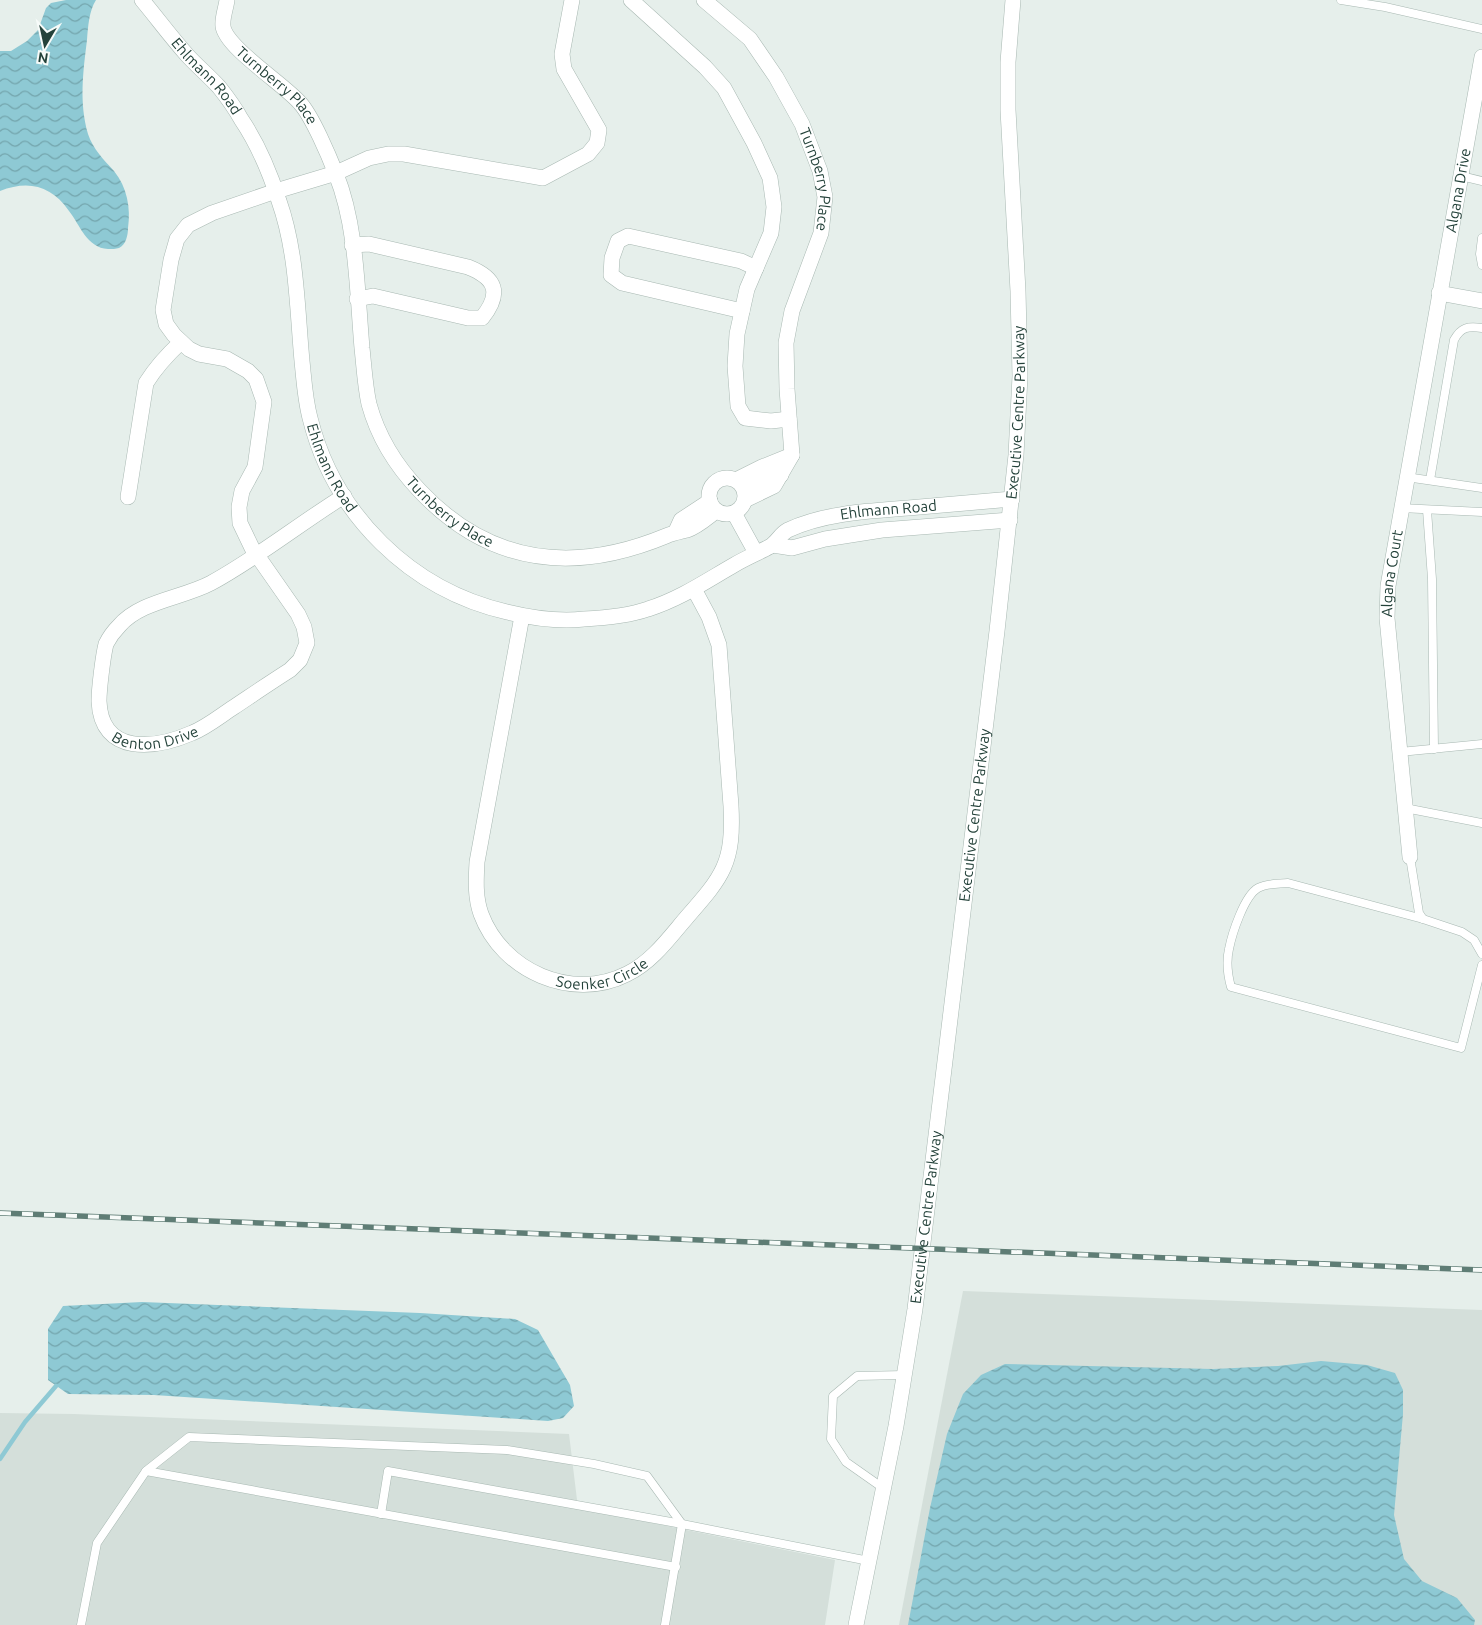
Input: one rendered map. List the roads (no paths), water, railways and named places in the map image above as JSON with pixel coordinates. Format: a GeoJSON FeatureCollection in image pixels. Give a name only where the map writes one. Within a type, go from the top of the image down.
{"type":"FeatureCollection","features":[{"type":"Feature","properties":{"kind":"street","name":"Ehlmann Road"},"geometry":{"type":"LineString","coordinates":[[142,0],[188,56],[218,87],[242,120],[259,149],[276,191],[288,230],[294,264],[305,392],[310,419],[328,468],[356,516],[398,559],[424,578],[461,598],[487,608],[522,616],[580,620],[611,616],[646,610],[676,599],[773,545],[785,532],[820,520],[879,510],[1012,499]]}},
{"type":"Feature","properties":{"kind":"street","name":"Turnberry Place"},"geometry":{"type":"LineString","coordinates":[[227,0],[223,27],[230,42],[301,103],[336,173],[346,202],[369,405],[382,440],[404,475],[434,506],[463,528],[499,546],[531,556],[569,558],[604,555],[639,547],[676,531],[689,530],[713,506]]}},
{"type":"Feature","properties":{"kind":"street"},"geometry":{"type":"LineString","coordinates":[[276,191],[336,173],[369,158],[388,154],[404,154],[543,178],[588,154],[597,143],[599,130],[564,69],[562,54],[572,0]]}},
{"type":"Feature","properties":{"kind":"street"},"geometry":{"type":"LineString","coordinates":[[631,0],[705,67],[724,88],[754,143],[770,178],[774,207],[771,233],[747,289],[737,334],[738,406],[745,418],[771,421],[789,420]]}},
{"type":"Feature","properties":{"kind":"street","name":"Turnberry Place"},"geometry":{"type":"LineString","coordinates":[[704,0],[750,39],[776,77],[802,124],[820,171],[825,197],[821,233],[792,312],[786,343],[792,455]]}},
{"type":"Feature","properties":{"kind":"street","name":"Executive Centre Parkway"},"geometry":{"type":"LineString","coordinates":[[856,1625],[915,1309],[938,1133],[1010,520],[1020,376],[1018,291],[1008,110],[1008,62],[1013,0]]}},
{"type":"Feature","properties":{"kind":"street","name":"Algana Drive"},"geometry":{"type":"LineString","coordinates":[[1439,294],[1460,176],[1477,117],[1482,57]]}},
{"type":"Feature","properties":{"kind":"street","name":"Benton Drive"},"geometry":{"type":"LineString","coordinates":[[276,191],[212,213],[188,225],[177,239],[171,260],[163,310],[166,324],[189,349],[199,354],[227,359],[239,364],[256,380],[264,402],[255,467],[242,491],[239,507],[240,523],[243,533],[257,555],[298,614],[304,627],[307,642],[300,660],[290,670],[192,733],[146,746],[120,741],[111,734],[106,727],[100,707],[99,694],[106,644],[113,632],[131,614],[210,584],[257,555],[344,496]]}},
{"type":"Feature","properties":{"kind":"street"},"geometry":{"type":"LineString","coordinates":[[742,311],[622,283],[611,275],[612,258],[618,241],[628,236],[741,261],[756,268]]}},
{"type":"Feature","properties":{"kind":"street"},"geometry":{"type":"LineString","coordinates":[[352,245],[369,244],[468,267],[482,272],[492,282],[493,294],[489,308],[482,318],[468,318],[373,296],[358,299]]}},
{"type":"Feature","properties":{"kind":"street"},"geometry":{"type":"LineString","coordinates":[[1439,294],[1482,301]]}},
{"type":"Feature","properties":{"kind":"street","name":"Algana Court"},"geometry":{"type":"LineString","coordinates":[[1410,857],[1387,618],[1388,586],[1439,294]]}},
{"type":"Feature","properties":{"kind":"street"},"geometry":{"type":"LineString","coordinates":[[128,497],[146,383],[154,370],[181,342]]}},
{"type":"Feature","properties":{"kind":"street"},"geometry":{"type":"LineString","coordinates":[[792,455],[762,467],[742,489],[739,510],[734,513],[722,514],[713,506],[710,489],[714,484],[724,478],[742,489],[774,486],[792,455]]}},
{"type":"Feature","properties":{"kind":"street"},"geometry":{"type":"LineString","coordinates":[[734,513],[756,553]]}},
{"type":"Feature","properties":{"kind":"street","name":"Ehlmann Road"},"geometry":{"type":"LineString","coordinates":[[773,545],[792,548],[826,539],[882,530],[1010,520]]}},
{"type":"Feature","properties":{"kind":"street","name":"Soenker Circle"},"geometry":{"type":"LineString","coordinates":[[522,616],[477,862],[475,889],[480,913],[490,934],[502,949],[521,966],[541,977],[558,982],[582,985],[602,983],[626,975],[641,966],[657,952],[711,890],[724,870],[730,850],[732,806],[719,645],[709,617],[694,589]]}},
{"type":"Feature","properties":{"kind":"lane"},"geometry":{"type":"LineString","coordinates":[[1342,0],[1385,7],[1482,29]]}},
{"type":"Feature","properties":{"kind":"lane"},"geometry":{"type":"LineString","coordinates":[[1460,176],[1482,182]]}},
{"type":"Feature","properties":{"kind":"lane"},"geometry":{"type":"LineString","coordinates":[[1482,238],[1480,254],[1482,265]]}},
{"type":"Feature","properties":{"kind":"lane"},"geometry":{"type":"LineString","coordinates":[[1430,480],[1454,340],[1461,330],[1466,327],[1482,328]]}},
{"type":"Feature","properties":{"kind":"lane"},"geometry":{"type":"LineString","coordinates":[[1406,477],[1482,488]]}},
{"type":"Feature","properties":{"kind":"lane"},"geometry":{"type":"LineString","coordinates":[[1401,508],[1482,512]]}},
{"type":"Feature","properties":{"kind":"lane"},"geometry":{"type":"LineString","coordinates":[[1427,510],[1432,579],[1434,749]]}},
{"type":"Feature","properties":{"kind":"lane"},"geometry":{"type":"LineString","coordinates":[[1400,752],[1482,744]]}},
{"type":"Feature","properties":{"kind":"lane"},"geometry":{"type":"LineString","coordinates":[[1405,808],[1482,823]]}},
{"type":"Feature","properties":{"kind":"lane"},"geometry":{"type":"LineString","coordinates":[[1410,857],[1419,913],[1423,919]]}},
{"type":"Feature","properties":{"kind":"lane"},"geometry":{"type":"LineString","coordinates":[[1481,949],[1474,940],[1462,932],[1423,919],[1288,884],[1268,884],[1257,889],[1245,900],[1228,950],[1228,977],[1231,988],[1462,1048],[1482,965]]}},
{"type":"Feature","properties":{"kind":"lane"},"geometry":{"type":"LineString","coordinates":[[883,1488],[846,1462],[831,1439],[833,1396],[856,1376],[904,1375]]}},
{"type":"Feature","properties":{"kind":"lane"},"geometry":{"type":"LineString","coordinates":[[82,1625],[96,1543],[146,1471],[189,1437],[507,1450],[594,1464],[647,1476],[682,1524],[665,1625]]}},
{"type":"Feature","properties":{"kind":"lane"},"geometry":{"type":"LineString","coordinates":[[146,1471],[676,1567]]}},
{"type":"Feature","properties":{"kind":"lane"},"geometry":{"type":"LineString","coordinates":[[381,1514],[388,1471],[682,1524],[869,1561]]}},
{"type":"Feature","properties":{"kind":"water"},"geometry":{"type":"Polygon","coordinates":[[[66,0],[96,0],[90,14],[88,30],[83,76],[83,111],[88,134],[93,145],[118,177],[127,198],[129,213],[128,234],[123,245],[118,248],[108,249],[95,245],[85,235],[62,202],[47,190],[38,187],[20,186],[0,191],[0,51],[11,51],[27,41],[38,30],[46,8],[51,3],[66,0]]]}},
{"type":"Feature","properties":{"kind":"water"},"geometry":{"type":"Polygon","coordinates":[[[142,1302],[420,1313],[515,1319],[538,1330],[570,1385],[574,1406],[563,1418],[548,1421],[154,1395],[68,1394],[48,1380],[48,1329],[63,1306],[142,1302]]]}},
{"type":"Feature","properties":{"kind":"water"},"geometry":{"type":"Polygon","coordinates":[[[1321,1361],[1367,1365],[1395,1373],[1403,1390],[1403,1414],[1394,1515],[1404,1559],[1422,1581],[1457,1598],[1475,1620],[1474,1625],[908,1625],[930,1508],[947,1434],[963,1394],[981,1375],[1005,1364],[1213,1369],[1278,1366],[1321,1361]]]}},
{"type":"Feature","properties":{"kind":"waterway"},"geometry":{"type":"LineString","coordinates":[[0,1459],[25,1422],[56,1386]]}},
{"type":"Feature","properties":{"kind":"railway"},"geometry":{"type":"LineString","coordinates":[[0,1213],[1482,1270]]}}]}
